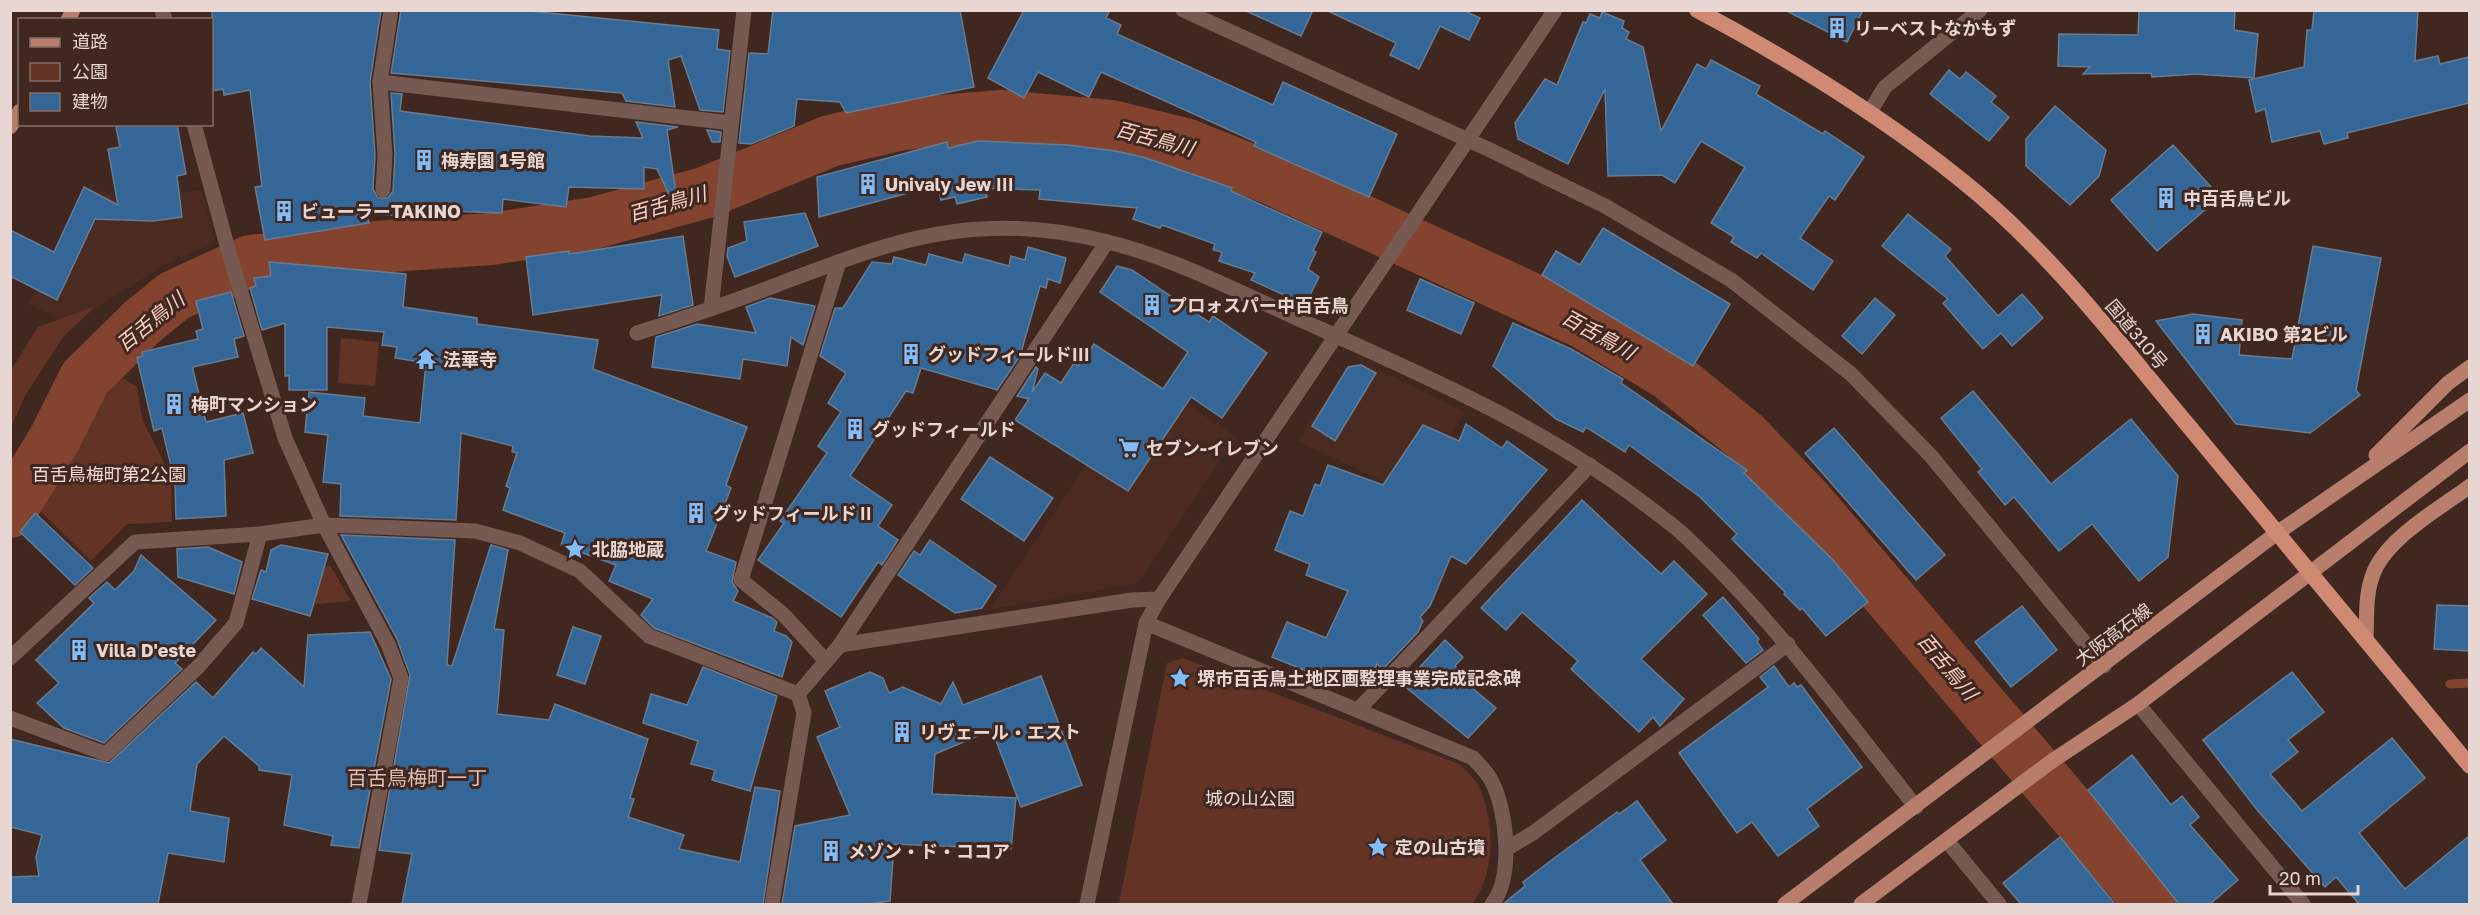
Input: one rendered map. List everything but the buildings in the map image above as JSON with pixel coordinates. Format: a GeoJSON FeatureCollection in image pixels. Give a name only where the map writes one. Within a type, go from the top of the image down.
{"type":"FeatureCollection","features":[{"type":"Feature","properties":{"kind":"highway","name":"国道310号"},"geometry":{"type":"LineString","coordinates":[[1697,10],[1781,56],[1869,113],[1961,180],[2028,240],[2108,329],[2469,766]]}},
{"type":"Feature","properties":{"kind":"main road"},"geometry":{"type":"LineString","coordinates":[[10,127],[18,114]]}},
{"type":"Feature","properties":{"kind":"main road"},"geometry":{"type":"LineString","coordinates":[[2350,481],[2448,383],[2469,367]]}},
{"type":"Feature","properties":{"kind":"main road","name":"大阪高石線"},"geometry":{"type":"LineString","coordinates":[[1785,904],[2104,666],[2277,533],[2469,400]]}},
{"type":"Feature","properties":{"kind":"main road"},"geometry":{"type":"LineString","coordinates":[[1861,904],[2052,761],[2138,704],[2307,572],[2469,451]]}},
{"type":"Feature","properties":{"kind":"main road"},"geometry":{"type":"LineString","coordinates":[[2366,641],[2368,593],[2377,562],[2398,539],[2469,486]]}},
{"type":"Feature","properties":{"kind":"street"},"geometry":{"type":"LineString","coordinates":[[383,190],[385,155],[380,82],[391,10]]}},
{"type":"Feature","properties":{"kind":"street"},"geometry":{"type":"LineString","coordinates":[[711,309],[744,10]]}},
{"type":"Feature","properties":{"kind":"street"},"geometry":{"type":"LineString","coordinates":[[1182,10],[1467,140],[1605,206],[1731,280],[1851,374],[1932,456],[2104,666]]}},
{"type":"Feature","properties":{"kind":"street"},"geometry":{"type":"LineString","coordinates":[[1087,904],[1146,623],[1159,599],[1555,10]]}},
{"type":"Feature","properties":{"kind":"street"},"geometry":{"type":"LineString","coordinates":[[1869,113],[1885,87],[1980,10]]}},
{"type":"Feature","properties":{"kind":"street"},"geometry":{"type":"LineString","coordinates":[[380,82],[730,123]]}},
{"type":"Feature","properties":{"kind":"street"},"geometry":{"type":"LineString","coordinates":[[195,126],[229,253],[285,438],[324,525],[388,644],[401,678],[359,904]]}},
{"type":"Feature","properties":{"kind":"street"},"geometry":{"type":"LineString","coordinates":[[637,333],[711,309],[854,255],[921,237],[982,228],[1031,230],[1107,242],[1172,262],[1336,335],[1472,400],[1573,453],[1590,465],[1686,536],[1788,644],[1916,807]]}},
{"type":"Feature","properties":{"kind":"street"},"geometry":{"type":"LineString","coordinates":[[798,694],[840,645],[1107,242]]}},
{"type":"Feature","properties":{"kind":"street"},"geometry":{"type":"LineString","coordinates":[[825,660],[784,615],[741,579],[839,262]]}},
{"type":"Feature","properties":{"kind":"street"},"geometry":{"type":"LineString","coordinates":[[1358,710],[1590,465]]}},
{"type":"Feature","properties":{"kind":"street"},"geometry":{"type":"LineString","coordinates":[[10,658],[135,542],[260,534],[324,525],[475,531],[520,543],[580,571],[649,636],[798,694]]}},
{"type":"Feature","properties":{"kind":"street"},"geometry":{"type":"LineString","coordinates":[[10,718],[106,754],[197,668],[236,623],[260,534]]}},
{"type":"Feature","properties":{"kind":"street"},"geometry":{"type":"LineString","coordinates":[[840,645],[1132,600],[1159,599]]}},
{"type":"Feature","properties":{"kind":"street"},"geometry":{"type":"LineString","coordinates":[[1146,623],[1473,758],[1491,779],[1502,811],[1506,849],[1504,878],[1492,904]]}},
{"type":"Feature","properties":{"kind":"street"},"geometry":{"type":"LineString","coordinates":[[1506,849],[1533,833],[1788,644]]}},
{"type":"Feature","properties":{"kind":"street"},"geometry":{"type":"LineString","coordinates":[[772,904],[804,714],[798,694]]}},
{"type":"Feature","properties":{"kind":"street"},"geometry":{"type":"LineString","coordinates":[[2138,704],[2303,904]]}},
{"type":"Feature","properties":{"kind":"street"},"geometry":{"type":"LineString","coordinates":[[1947,841],[1999,904]]}},
{"type":"Feature","properties":{"kind":"shaded area"},"geometry":{"type":"Polygon","coordinates":[[[84,186],[108,194],[154,197],[202,190],[215,243],[168,263],[99,306],[60,319],[29,304],[84,186]]]}},
{"type":"Feature","properties":{"kind":"shaded area"},"geometry":{"type":"Polygon","coordinates":[[[1364,363],[1466,412],[1410,494],[1298,441],[1348,365],[1364,363]]]}},
{"type":"Feature","properties":{"kind":"shaded area"},"geometry":{"type":"Polygon","coordinates":[[[1145,376],[1236,437],[1142,578],[1135,584],[990,609],[1145,376]]]}},
{"type":"Feature","properties":{"kind":"green space"},"geometry":{"type":"Polygon","coordinates":[[[96,306],[63,337],[25,396],[11,427],[11,370],[38,327],[96,306]]]}},
{"type":"Feature","properties":{"kind":"green space"},"geometry":{"type":"Polygon","coordinates":[[[341,338],[379,342],[375,386],[338,383],[341,338]]]}},
{"type":"Feature","properties":{"kind":"green space","name":"百舌鳥梅町第2公園"},"geometry":{"type":"Polygon","coordinates":[[[121,377],[137,387],[142,419],[165,465],[165,475],[171,475],[172,522],[127,524],[91,561],[33,504],[74,430],[121,377]]]}},
{"type":"Feature","properties":{"kind":"green space"},"geometry":{"type":"Polygon","coordinates":[[[330,565],[351,601],[315,604],[322,569],[330,565]]]}},
{"type":"Feature","properties":{"kind":"green space","name":"城の山公園"},"geometry":{"type":"Polygon","coordinates":[[[1183,658],[1461,765],[1479,787],[1488,816],[1490,832],[1489,863],[1480,892],[1472,904],[1119,904],[1167,663],[1183,658]]]}},
{"type":"Feature","properties":{"kind":"waterway","name":"百舌鳥川"},"geometry":{"type":"LineString","coordinates":[[10,512],[55,438],[85,378],[142,322],[174,296],[250,261],[375,247],[491,239],[594,223],[707,192],[830,141],[903,124],[1002,116],[1111,126],[1185,144],[1270,178],[1584,323],[1670,375],[1745,436],[1809,503],[2151,904]]}},
{"type":"Feature","properties":{"kind":"waterway"},"geometry":{"type":"LineString","coordinates":[[2450,684],[2470,683]]}},
{"type":"Feature","properties":{"kind":"place","name":"リーベストなかもず"},"geometry":{"type":"Point","coordinates":[1837,28]}},
{"type":"Feature","properties":{"kind":"place","name":"梅寿園 1号館"},"geometry":{"type":"Point","coordinates":[424,160]}},
{"type":"Feature","properties":{"kind":"place","name":"Univaly Jew Ⅲ"},"geometry":{"type":"Point","coordinates":[868,184]}},
{"type":"Feature","properties":{"kind":"place","name":"中百舌鳥ビル"},"geometry":{"type":"Point","coordinates":[2166,198]}},
{"type":"Feature","properties":{"kind":"place","name":"ビューラーTAKINO"},"geometry":{"type":"Point","coordinates":[284,211]}},
{"type":"Feature","properties":{"kind":"place","name":"プロォスパー中百舌鳥"},"geometry":{"type":"Point","coordinates":[1152,305]}},
{"type":"Feature","properties":{"kind":"place","name":"AKIBO 第2ビル"},"geometry":{"type":"Point","coordinates":[2203,334]}},
{"type":"Feature","properties":{"kind":"place","name":"グッドフィールドⅢ"},"geometry":{"type":"Point","coordinates":[911,354]}},
{"type":"Feature","properties":{"kind":"place","name":"法華寺"},"geometry":{"type":"Point","coordinates":[426,359]}},
{"type":"Feature","properties":{"kind":"place","name":"梅町マンション"},"geometry":{"type":"Point","coordinates":[174,404]}},
{"type":"Feature","properties":{"kind":"place","name":"グッドフィールド"},"geometry":{"type":"Point","coordinates":[855,429]}},
{"type":"Feature","properties":{"kind":"place","name":"セブン-イレブン"},"geometry":{"type":"Point","coordinates":[1129,448]}},
{"type":"Feature","properties":{"kind":"place","name":"グッドフィールドⅡ"},"geometry":{"type":"Point","coordinates":[696,513]}},
{"type":"Feature","properties":{"kind":"place","name":"北脇地蔵"},"geometry":{"type":"Point","coordinates":[575,549]}},
{"type":"Feature","properties":{"kind":"place","name":"Villa D'este"},"geometry":{"type":"Point","coordinates":[79,650]}},
{"type":"Feature","properties":{"kind":"place","name":"堺市百舌鳥土地区画整理事業完成記念碑"},"geometry":{"type":"Point","coordinates":[1180,678]}},
{"type":"Feature","properties":{"kind":"place","name":"リヴェール・エスト"},"geometry":{"type":"Point","coordinates":[902,732]}},
{"type":"Feature","properties":{"kind":"place","name":"定の山古墳"},"geometry":{"type":"Point","coordinates":[1378,847]}},
{"type":"Feature","properties":{"kind":"place","name":"メゾン・ド・ココア"},"geometry":{"type":"Point","coordinates":[831,851]}},
{"type":"Feature","properties":{"kind":"district","name":"百舌鳥梅町一丁"},"geometry":{"type":"Point","coordinates":[417,777]}}]}
